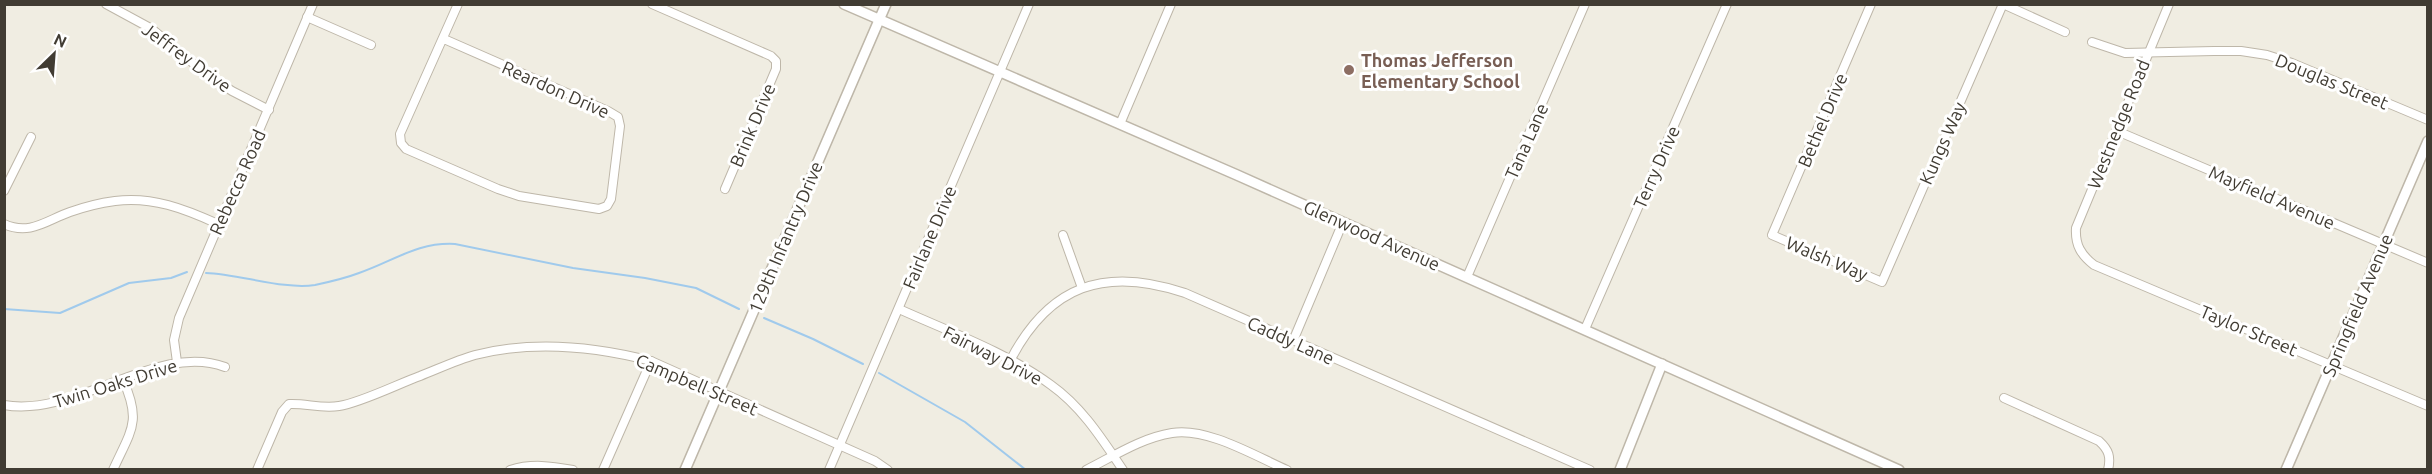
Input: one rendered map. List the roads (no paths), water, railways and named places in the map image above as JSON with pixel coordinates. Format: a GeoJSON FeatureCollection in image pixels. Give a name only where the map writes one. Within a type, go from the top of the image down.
{"type":"FeatureCollection","features":[{"type":"Feature","properties":{"kind":"street","name":"Jeffrey Drive"},"geometry":{"type":"LineString","coordinates":[[106,4],[152,29],[206,74],[231,91],[269,110]]}},
{"type":"Feature","properties":{"kind":"street","name":"Rebecca Road"},"geometry":{"type":"LineString","coordinates":[[177,362],[174,340],[179,318],[313,4]]}},
{"type":"Feature","properties":{"kind":"street"},"geometry":{"type":"LineString","coordinates":[[444,39],[458,4]]}},
{"type":"Feature","properties":{"kind":"street","name":"Brink Drive"},"geometry":{"type":"LineString","coordinates":[[652,4],[771,56],[776,61],[776,69],[725,189]]}},
{"type":"Feature","properties":{"kind":"street","name":"Glenwood Avenue"},"geometry":{"type":"LineString","coordinates":[[844,4],[1343,222],[1899,470]]}},
{"type":"Feature","properties":{"kind":"street","name":"129th Infantry Drive"},"geometry":{"type":"LineString","coordinates":[[685,470],[886,4]]}},
{"type":"Feature","properties":{"kind":"street","name":"Fairlane Drive"},"geometry":{"type":"LineString","coordinates":[[829,470],[1029,4]]}},
{"type":"Feature","properties":{"kind":"street"},"geometry":{"type":"LineString","coordinates":[[1120,124],[1171,4]]}},
{"type":"Feature","properties":{"kind":"street","name":"Tana Lane"},"geometry":{"type":"LineString","coordinates":[[1467,277],[1585,4]]}},
{"type":"Feature","properties":{"kind":"street","name":"Terry Drive"},"geometry":{"type":"LineString","coordinates":[[1585,329],[1727,4]]}},
{"type":"Feature","properties":{"kind":"street","name":"Bethel Drive"},"geometry":{"type":"LineString","coordinates":[[1772,235],[1871,4]]}},
{"type":"Feature","properties":{"kind":"street"},"geometry":{"type":"LineString","coordinates":[[2003,4],[2065,32]]}},
{"type":"Feature","properties":{"kind":"street","name":"Kungs Way"},"geometry":{"type":"LineString","coordinates":[[1882,282],[2003,4]]}},
{"type":"Feature","properties":{"kind":"street","name":"Westnedge Road"},"geometry":{"type":"LineString","coordinates":[[2077,246],[2076,228],[2169,4]]}},
{"type":"Feature","properties":{"kind":"street"},"geometry":{"type":"LineString","coordinates":[[307,17],[371,45]]}},
{"type":"Feature","properties":{"kind":"street","name":"Reardon Drive"},"geometry":{"type":"LineString","coordinates":[[444,39],[618,117],[620,126],[611,199],[608,206],[599,209],[519,196],[406,148],[401,143],[400,135],[444,39]]}},
{"type":"Feature","properties":{"kind":"street","name":"Douglas Street"},"geometry":{"type":"LineString","coordinates":[[2092,42],[2125,53],[2241,51],[2267,55],[2292,63],[2427,120]]}},
{"type":"Feature","properties":{"kind":"street","name":"Mayfield Avenue"},"geometry":{"type":"LineString","coordinates":[[2116,131],[2427,263]]}},
{"type":"Feature","properties":{"kind":"street"},"geometry":{"type":"LineString","coordinates":[[4,191],[31,137]]}},
{"type":"Feature","properties":{"kind":"street","name":"Springfield Avenue"},"geometry":{"type":"LineString","coordinates":[[2286,470],[2427,141]]}},
{"type":"Feature","properties":{"kind":"street"},"geometry":{"type":"LineString","coordinates":[[4,224],[24,230],[94,205],[141,200],[184,209],[218,224]]}},
{"type":"Feature","properties":{"kind":"street"},"geometry":{"type":"LineString","coordinates":[[1293,341],[1343,222]]}},
{"type":"Feature","properties":{"kind":"street"},"geometry":{"type":"LineString","coordinates":[[1063,235],[1082,288]]}},
{"type":"Feature","properties":{"kind":"street","name":"Walsh Way"},"geometry":{"type":"LineString","coordinates":[[1772,235],[1882,282]]}},
{"type":"Feature","properties":{"kind":"street","name":"Taylor Street"},"geometry":{"type":"LineString","coordinates":[[2077,246],[2085,258],[2094,265],[2427,406]]}},
{"type":"Feature","properties":{"kind":"street","name":"Caddy Lane"},"geometry":{"type":"LineString","coordinates":[[1010,361],[1020,341],[1038,318],[1058,301],[1082,288],[1117,280],[1160,284],[1590,470]]}},
{"type":"Feature","properties":{"kind":"street","name":"Fairway Drive"},"geometry":{"type":"LineString","coordinates":[[898,309],[1010,361],[1052,385],[1079,410],[1123,470]]}},
{"type":"Feature","properties":{"kind":"street","name":"Campbell Street"},"geometry":{"type":"LineString","coordinates":[[257,470],[282,412],[289,404],[316,408],[341,406],[473,356],[505,348],[558,345],[651,361],[888,470]]}},
{"type":"Feature","properties":{"kind":"street"},"geometry":{"type":"LineString","coordinates":[[603,470],[651,361]]}},
{"type":"Feature","properties":{"kind":"street","name":"Twin Oaks Drive"},"geometry":{"type":"LineString","coordinates":[[4,405],[46,404],[177,362],[215,364],[225,367]]}},
{"type":"Feature","properties":{"kind":"street"},"geometry":{"type":"LineString","coordinates":[[1620,470],[1662,364]]}},
{"type":"Feature","properties":{"kind":"street"},"geometry":{"type":"LineString","coordinates":[[113,470],[134,418],[132,401],[123,380]]}},
{"type":"Feature","properties":{"kind":"street"},"geometry":{"type":"LineString","coordinates":[[2004,398],[2099,441],[2106,448],[2110,458],[2108,470]]}},
{"type":"Feature","properties":{"kind":"street"},"geometry":{"type":"LineString","coordinates":[[1086,470],[1155,437],[1175,432],[1197,434],[1222,441],[1287,470]]}},
{"type":"Feature","properties":{"kind":"street"},"geometry":{"type":"LineString","coordinates":[[510,470],[525,465],[547,465],[573,470]]}},
{"type":"Feature","properties":{"kind":"waterway"},"geometry":{"type":"LineString","coordinates":[[206,273],[276,284],[315,285],[354,275],[417,249],[441,244],[455,244],[573,268],[696,288],[739,309]]}},
{"type":"Feature","properties":{"kind":"waterway"},"geometry":{"type":"LineString","coordinates":[[4,309],[60,313],[129,283],[171,278],[187,272]]}},
{"type":"Feature","properties":{"kind":"waterway"},"geometry":{"type":"LineString","coordinates":[[764,318],[863,364]]}},
{"type":"Feature","properties":{"kind":"waterway"},"geometry":{"type":"LineString","coordinates":[[879,373],[965,422],[1026,470]]}},
{"type":"Feature","properties":{"kind":"place","name":"Thomas Jefferson Elementary School"},"geometry":{"type":"Point","coordinates":[1349,70]}}]}
